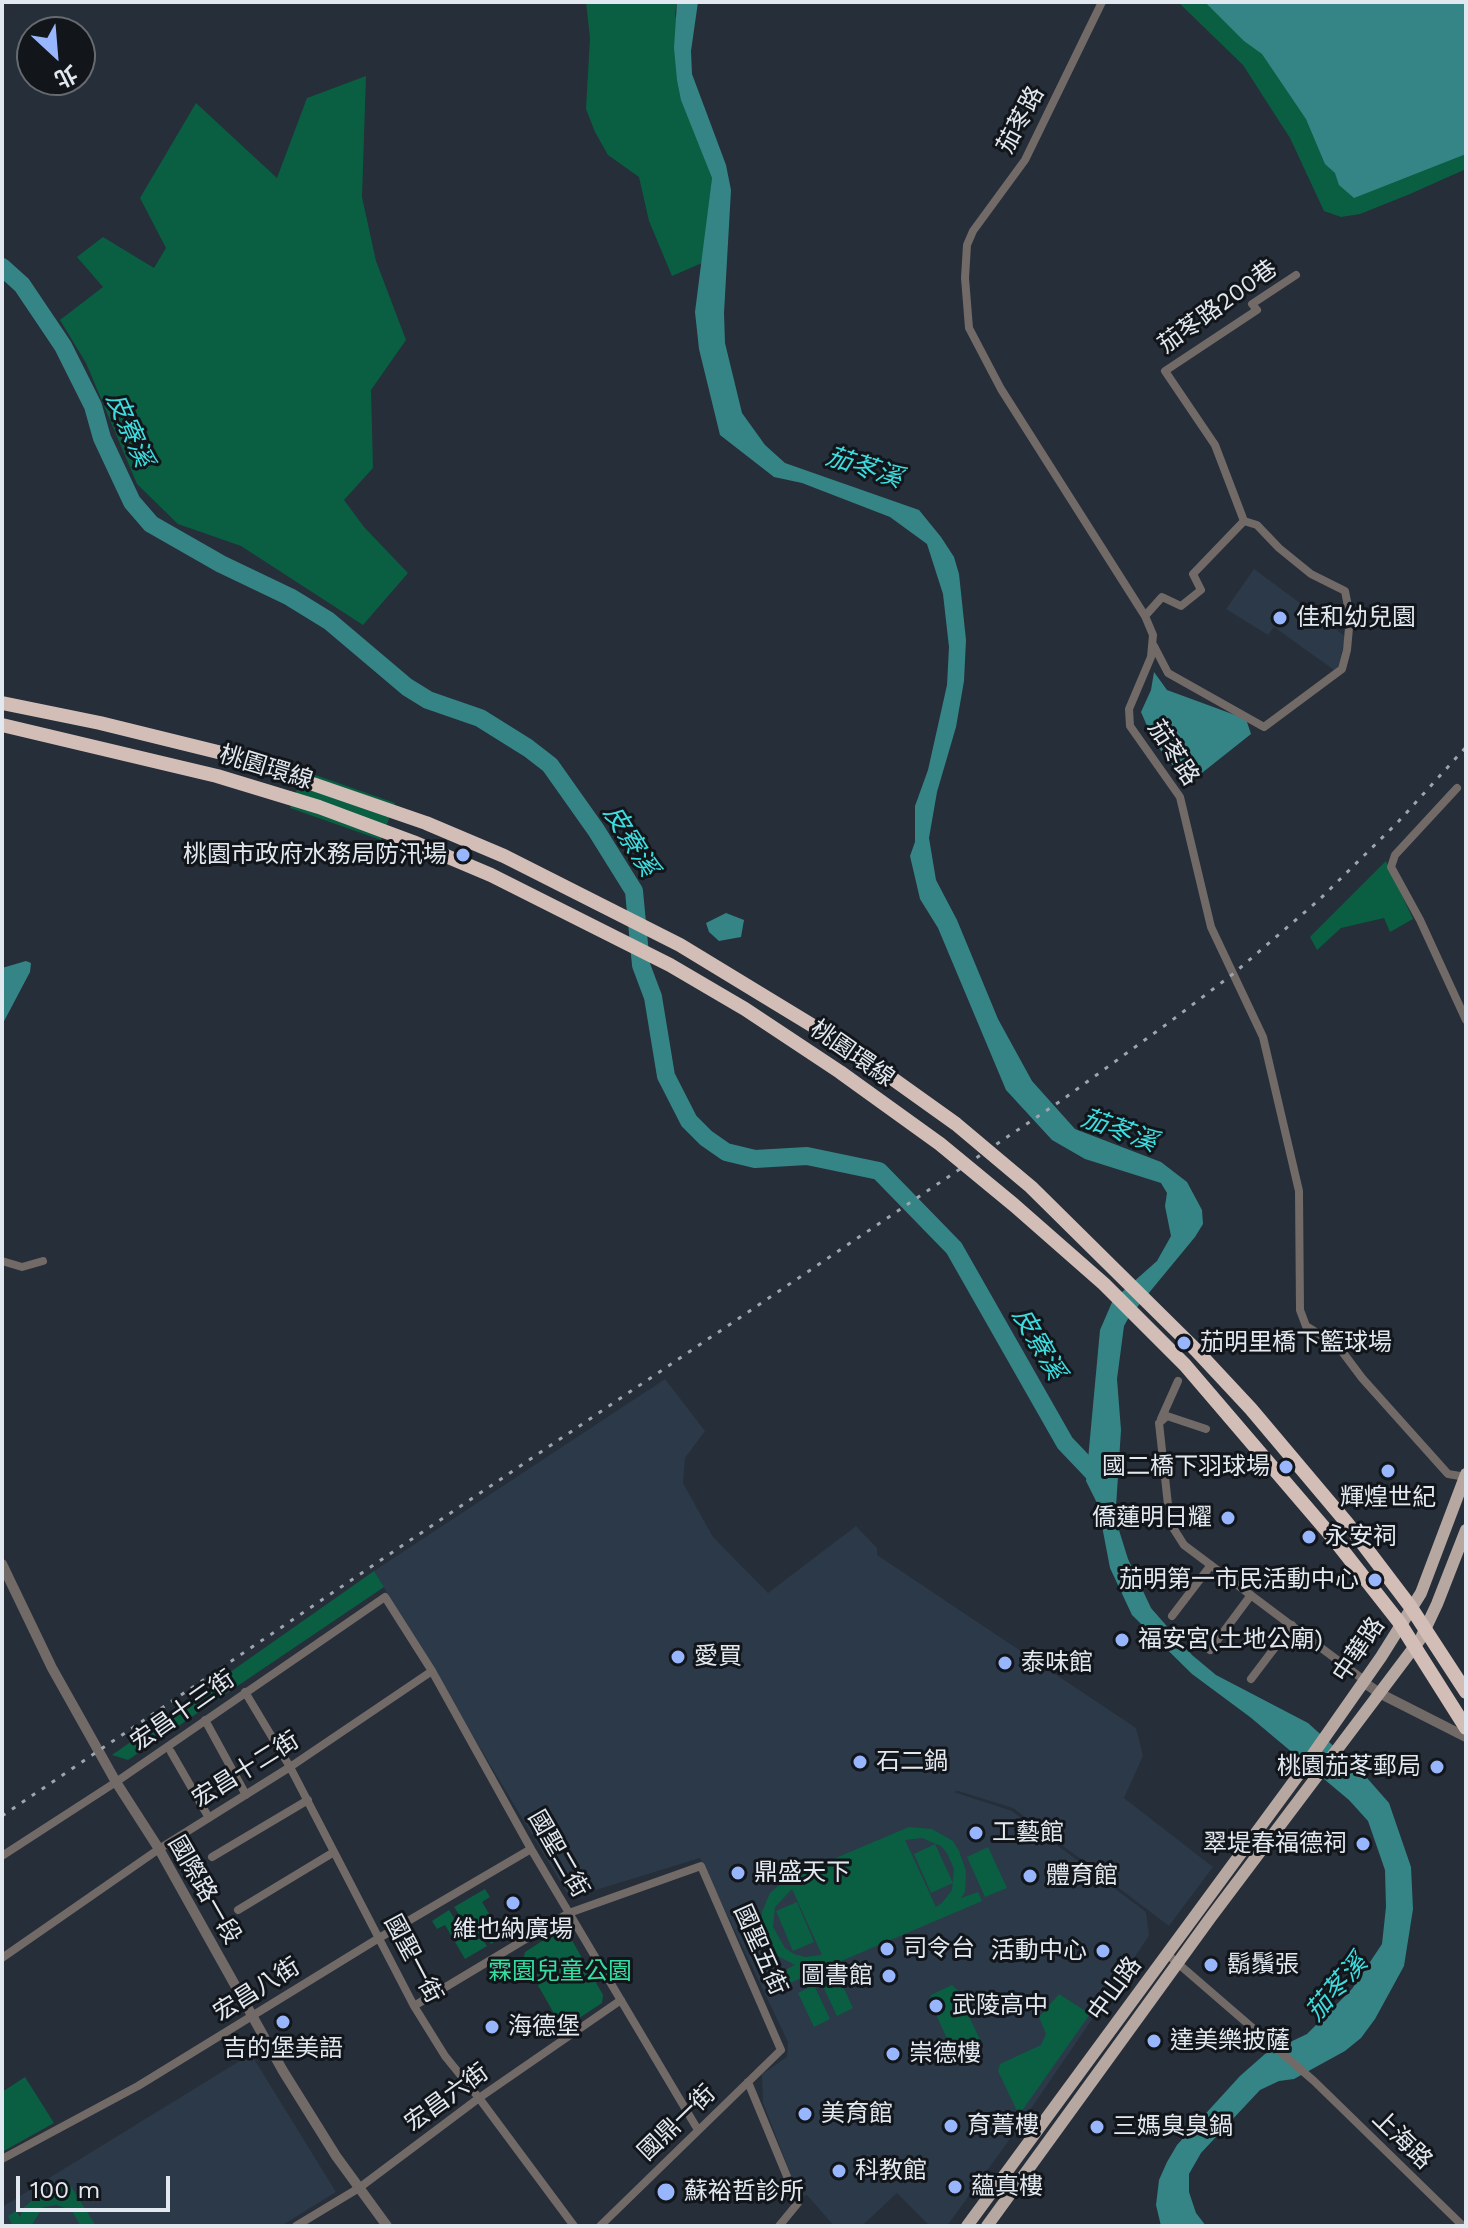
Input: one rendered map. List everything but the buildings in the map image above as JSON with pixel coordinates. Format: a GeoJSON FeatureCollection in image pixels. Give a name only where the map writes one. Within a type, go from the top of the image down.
{"type":"FeatureCollection","features":[{"type":"Feature","properties":{"kind":"highway","name":"桃園環線"},"geometry":{"type":"LineString","coordinates":[[2,703],[226,754],[426,823],[517,862],[680,945],[851,1049],[956,1124],[1031,1187],[1196,1350],[1251,1409],[1347,1523],[1410,1606],[1466,1692]]}},
{"type":"Feature","properties":{"kind":"highway","name":"桃園環線"},"geometry":{"type":"LineString","coordinates":[[2,725],[217,776],[319,807],[413,842],[491,875],[670,965],[745,1009],[840,1072],[940,1144],[1001,1195],[1104,1284],[1185,1365],[1333,1538],[1399,1622],[1466,1728]]}},
{"type":"Feature","properties":{"kind":"main road","name":"中華路"},"geometry":{"type":"LineString","coordinates":[[1297,1777],[1397,1633],[1421,1593],[1461,1501],[1466,1476]]}},
{"type":"Feature","properties":{"kind":"main road","name":"中華路"},"geometry":{"type":"LineString","coordinates":[[1309,1788],[1421,1638],[1466,1530]]}},
{"type":"Feature","properties":{"kind":"main road","name":"中山路"},"geometry":{"type":"LineString","coordinates":[[967,2226],[1297,1777]]}},
{"type":"Feature","properties":{"kind":"main road","name":"中山路"},"geometry":{"type":"LineString","coordinates":[[987,2226],[1309,1788]]}},
{"type":"Feature","properties":{"kind":"street","name":"茄苳路"},"geometry":{"type":"LineString","coordinates":[[1102,2],[1025,160],[973,231],[967,245],[965,278],[969,328],[1001,389],[1145,616],[1153,635],[1151,657],[1129,709],[1130,726],[1180,797],[1211,927],[1263,1037],[1299,1191],[1300,1310],[1306,1326],[1338,1346],[1362,1378],[1448,1474],[1466,1476]]}},
{"type":"Feature","properties":{"kind":"street","name":"茄苳路200巷"},"geometry":{"type":"LineString","coordinates":[[1244,521],[1215,445],[1165,371],[1257,310],[1252,304],[1296,275]]}},
{"type":"Feature","properties":{"kind":"street"},"geometry":{"type":"LineString","coordinates":[[1145,616],[1162,597],[1181,606],[1201,590],[1193,574],[1244,521],[1257,525],[1311,574],[1345,591],[1350,617],[1342,669],[1264,727],[1168,673],[1154,646]]}},
{"type":"Feature","properties":{"kind":"street"},"geometry":{"type":"LineString","coordinates":[[1457,788],[1395,855],[1391,867],[1420,920],[1466,1020]]}},
{"type":"Feature","properties":{"kind":"street"},"geometry":{"type":"LineString","coordinates":[[2,1261],[22,1267],[43,1261]]}},
{"type":"Feature","properties":{"kind":"street"},"geometry":{"type":"LineString","coordinates":[[1178,1381],[1159,1423],[1170,1523],[1184,1545],[1381,1694],[1466,1737]]}},
{"type":"Feature","properties":{"kind":"street"},"geometry":{"type":"LineString","coordinates":[[1159,1423],[1167,1416],[1206,1429]]}},
{"type":"Feature","properties":{"kind":"street","name":"國際路一段"},"geometry":{"type":"LineString","coordinates":[[2,1564],[52,1668],[116,1782],[159,1849],[252,2017],[336,2156],[387,2226]]}},
{"type":"Feature","properties":{"kind":"street"},"geometry":{"type":"LineString","coordinates":[[1172,1616],[1211,1565]]}},
{"type":"Feature","properties":{"kind":"street"},"geometry":{"type":"LineString","coordinates":[[1210,1650],[1251,1595]]}},
{"type":"Feature","properties":{"kind":"street","name":"宏昌十三街"},"geometry":{"type":"LineString","coordinates":[[2,1856],[116,1782],[385,1597]]}},
{"type":"Feature","properties":{"kind":"street","name":"國聖二街"},"geometry":{"type":"LineString","coordinates":[[385,1597],[432,1671],[531,1849],[698,2130]]}},
{"type":"Feature","properties":{"kind":"street"},"geometry":{"type":"LineString","coordinates":[[1251,1679],[1292,1625]]}},
{"type":"Feature","properties":{"kind":"street","name":"宏昌十二街"},"geometry":{"type":"LineString","coordinates":[[2,1958],[159,1849],[290,1767],[432,1671]]}},
{"type":"Feature","properties":{"kind":"street","name":"國聖一街"},"geometry":{"type":"LineString","coordinates":[[245,1692],[308,1800],[414,2006],[445,2056],[574,2226]]}},
{"type":"Feature","properties":{"kind":"street"},"geometry":{"type":"LineString","coordinates":[[205,1720],[246,1795]]}},
{"type":"Feature","properties":{"kind":"street"},"geometry":{"type":"LineString","coordinates":[[171,1752],[209,1818]]}},
{"type":"Feature","properties":{"kind":"street"},"geometry":{"type":"LineString","coordinates":[[212,1857],[308,1800]]}},
{"type":"Feature","properties":{"kind":"street","name":"宏昌八街"},"geometry":{"type":"LineString","coordinates":[[2,2159],[138,2086],[531,1849]]}},
{"type":"Feature","properties":{"kind":"street"},"geometry":{"type":"LineString","coordinates":[[238,1910],[334,1852]]}},
{"type":"Feature","properties":{"kind":"street","name":"國聖五街"},"geometry":{"type":"LineString","coordinates":[[569,1913],[701,1866],[781,2050]]}},
{"type":"Feature","properties":{"kind":"street"},"geometry":{"type":"LineString","coordinates":[[414,2006],[569,1913]]}},
{"type":"Feature","properties":{"kind":"street"},"geometry":{"type":"LineString","coordinates":[[1167,1954],[1180,1962]]}},
{"type":"Feature","properties":{"kind":"street","name":"上海路"},"geometry":{"type":"LineString","coordinates":[[1180,1962],[1314,2081],[1463,2226]]}},
{"type":"Feature","properties":{"kind":"street","name":"宏昌六街"},"geometry":{"type":"LineString","coordinates":[[296,2226],[359,2188],[479,2098],[621,2000]]}},
{"type":"Feature","properties":{"kind":"street","name":"國鼎一街"},"geometry":{"type":"LineString","coordinates":[[600,2226],[781,2050]]}},
{"type":"Feature","properties":{"kind":"street"},"geometry":{"type":"LineString","coordinates":[[748,2082],[798,2203],[779,2226]]}},
{"type":"Feature","properties":{"kind":"shaded area"},"geometry":{"type":"Polygon","coordinates":[[[677,2],[698,2],[691,51],[692,74],[726,165],[731,190],[725,343],[742,413],[765,445],[785,463],[919,510],[954,557],[959,574],[966,640],[964,681],[929,838],[936,880],[957,920],[998,1019],[1032,1081],[1075,1129],[1161,1162],[1187,1182],[1202,1210],[1203,1224],[1195,1237],[1124,1326],[1117,1379],[1121,1430],[1116,1507],[1118,1527],[1128,1559],[1151,1608],[1192,1655],[1216,1675],[1308,1723],[1360,1770],[1389,1803],[1411,1867],[1413,1909],[1404,1966],[1375,2019],[1361,2038],[1345,2051],[1294,2079],[1279,2081],[1260,2090],[1201,2153],[1189,2174],[1189,2192],[1196,2213],[1206,2226],[1161,2226],[1156,2205],[1159,2180],[1167,2162],[1177,2145],[1240,2076],[1265,2054],[1307,2034],[1352,1989],[1382,1944],[1386,1907],[1385,1870],[1368,1821],[1349,1800],[1250,1717],[1192,1674],[1132,1615],[1110,1568],[1098,1505],[1086,1481],[1100,1330],[1113,1300],[1157,1261],[1171,1236],[1165,1206],[1167,1193],[1161,1183],[1085,1159],[1052,1140],[1006,1090],[938,928],[920,899],[910,856],[915,842],[915,806],[928,770],[947,685],[949,647],[943,594],[927,544],[890,517],[802,483],[774,477],[720,435],[699,349],[695,312],[712,178],[681,100],[677,80],[674,48],[677,2]]]}},
{"type":"Feature","properties":{"kind":"shaded area"},"geometry":{"type":"Polygon","coordinates":[[[1205,2],[1466,2],[1466,154],[1354,198],[1339,185],[1335,173],[1325,164],[1306,119],[1262,54],[1244,41],[1205,2]]]}},
{"type":"Feature","properties":{"kind":"shaded area","name":"佳和幼兒園"},"geometry":{"type":"Polygon","coordinates":[[[1254,569],[1345,636],[1339,666],[1334,670],[1274,627],[1268,635],[1226,609],[1254,569]]]}},
{"type":"Feature","properties":{"kind":"shaded area"},"geometry":{"type":"Polygon","coordinates":[[[1154,672],[1167,690],[1246,719],[1251,734],[1188,784],[1154,742],[1141,712],[1151,690],[1154,672]]]}},
{"type":"Feature","properties":{"kind":"shaded area"},"geometry":{"type":"Polygon","coordinates":[[[726,913],[744,920],[741,937],[719,941],[709,932],[706,923],[726,913]]]}},
{"type":"Feature","properties":{"kind":"shaded area"},"geometry":{"type":"Polygon","coordinates":[[[26,961],[31,963],[30,972],[2,1025],[2,968],[26,961]]]}},
{"type":"Feature","properties":{"kind":"shaded area"},"geometry":{"type":"Polygon","coordinates":[[[665,1379],[705,1431],[685,1458],[683,1483],[713,1537],[768,1593],[856,1526],[877,1548],[877,1555],[1136,1728],[1143,1756],[1124,1798],[1213,1867],[1169,1926],[1013,1808],[954,1792],[1012,1811],[1146,1912],[1149,1936],[947,2226],[930,2226],[897,2193],[862,2226],[834,2226],[807,2195],[800,2198],[763,2103],[762,2074],[787,2057],[788,2042],[700,1858],[570,1898],[374,1571],[665,1379]]]}},
{"type":"Feature","properties":{"kind":"shaded area"},"geometry":{"type":"Polygon","coordinates":[[[251,2054],[336,2192],[281,2226],[4,2226],[2,2207],[251,2054]]]}},
{"type":"Feature","properties":{"kind":"green space"},"geometry":{"type":"Polygon","coordinates":[[[586,2],[677,2],[675,14],[705,159],[712,178],[702,263],[672,276],[649,221],[639,177],[608,155],[586,109],[590,38],[586,2]]]}},
{"type":"Feature","properties":{"kind":"green space"},"geometry":{"type":"Polygon","coordinates":[[[1178,2],[1466,2],[1466,169],[1360,214],[1341,217],[1324,211],[1290,138],[1243,65],[1178,2]]]}},
{"type":"Feature","properties":{"kind":"green space"},"geometry":{"type":"Polygon","coordinates":[[[366,76],[362,197],[376,261],[406,340],[371,390],[373,468],[344,500],[364,527],[408,573],[363,625],[241,546],[178,524],[137,484],[86,363],[60,320],[103,287],[77,257],[103,237],[154,268],[166,248],[140,198],[196,103],[277,178],[307,98],[366,76]]]}},
{"type":"Feature","properties":{"kind":"green space"},"geometry":{"type":"Polygon","coordinates":[[[304,771],[395,803],[381,840],[290,808],[304,771]]]}},
{"type":"Feature","properties":{"kind":"green space"},"geometry":{"type":"Polygon","coordinates":[[[1386,861],[1413,919],[1390,932],[1384,918],[1341,928],[1317,950],[1310,937],[1386,861]]]}},
{"type":"Feature","properties":{"kind":"green space"},"geometry":{"type":"Polygon","coordinates":[[[374,1571],[384,1587],[128,1760],[112,1755],[374,1571]]]}},
{"type":"Feature","properties":{"kind":"green space"},"geometry":{"type":"Polygon","coordinates":[[[909,1827],[932,1829],[953,1841],[959,1851],[966,1871],[965,1892],[961,1898],[978,1892],[982,1901],[785,1985],[779,1973],[795,1965],[774,1954],[762,1932],[762,1912],[770,1893],[786,1879],[909,1827]],[[922,1838],[905,1840],[936,1907],[952,1890],[954,1869],[941,1846],[922,1838]],[[792,1889],[775,1907],[773,1927],[785,1948],[794,1954],[805,1957],[822,1955],[792,1889]]]}},
{"type":"Feature","properties":{"kind":"green space"},"geometry":{"type":"Polygon","coordinates":[[[935,1844],[953,1883],[931,1893],[914,1854],[935,1844]]]}},
{"type":"Feature","properties":{"kind":"green space"},"geometry":{"type":"Polygon","coordinates":[[[988,1847],[1007,1888],[985,1897],[967,1857],[988,1847]]]}},
{"type":"Feature","properties":{"kind":"green space"},"geometry":{"type":"Polygon","coordinates":[[[485,1889],[490,1897],[482,1902],[503,1937],[491,1944],[486,1935],[479,1934],[469,1918],[460,1916],[454,1907],[485,1889]]]}},
{"type":"Feature","properties":{"kind":"green space"},"geometry":{"type":"Polygon","coordinates":[[[797,1902],[814,1942],[793,1951],[776,1911],[797,1902]]]}},
{"type":"Feature","properties":{"kind":"green space"},"geometry":{"type":"Polygon","coordinates":[[[449,1910],[456,1921],[466,1923],[472,1938],[482,1939],[487,1946],[465,1959],[445,1925],[437,1929],[432,1921],[449,1910]]]}},
{"type":"Feature","properties":{"kind":"green space","name":"霖園兒童公園"},"geometry":{"type":"Polygon","coordinates":[[[556,1932],[569,1935],[603,1995],[602,2003],[567,2026],[560,2024],[523,1959],[525,1952],[556,1932]]]}},
{"type":"Feature","properties":{"kind":"green space"},"geometry":{"type":"Polygon","coordinates":[[[837,1974],[853,2008],[837,2016],[821,1982],[837,1974]]]}},
{"type":"Feature","properties":{"kind":"green space"},"geometry":{"type":"Polygon","coordinates":[[[814,1985],[830,2019],[814,2027],[798,1993],[814,1985]]]}},
{"type":"Feature","properties":{"kind":"green space"},"geometry":{"type":"Polygon","coordinates":[[[952,1985],[980,2040],[953,2052],[930,2001],[931,1995],[952,1985]]]}},
{"type":"Feature","properties":{"kind":"green space"},"geometry":{"type":"Polygon","coordinates":[[[1059,1994],[1090,2014],[1019,2115],[998,2071],[1000,2064],[1041,2045],[1046,2034],[1039,2017],[1059,1994]]]}},
{"type":"Feature","properties":{"kind":"green space"},"geometry":{"type":"Polygon","coordinates":[[[25,2077],[54,2123],[2,2152],[2,2092],[25,2077]]]}},
{"type":"Feature","properties":{"kind":"green space"},"geometry":{"type":"Polygon","coordinates":[[[67,2180],[96,2226],[81,2226],[72,2211],[57,2205],[43,2207],[31,2226],[13,2226],[8,2216],[16,2211],[20,2217],[24,2207],[41,2193],[63,2193],[58,2185],[67,2180]]]}},
{"type":"Feature","properties":{"kind":"waterway","name":"皮寮溪"},"geometry":{"type":"LineString","coordinates":[[2,267],[22,285],[63,346],[93,406],[102,438],[132,502],[151,524],[221,564],[290,597],[329,621],[407,687],[428,700],[480,718],[550,765],[634,891],[641,965],[653,997],[666,1076],[689,1121],[726,1152],[755,1159],[807,1156],[879,1171],[954,1248],[1065,1443],[1104,1484]]}},
{"type":"Feature","properties":{"kind":"railway"},"geometry":{"type":"LineString","coordinates":[[2,1816],[1062,1100],[1171,1021],[1233,974],[1320,899],[1398,822],[1466,747]]}},
{"type":"Feature","properties":{"kind":"place","name":"佳和幼兒園"},"geometry":{"type":"Point","coordinates":[1280,618]}},
{"type":"Feature","properties":{"kind":"place","name":"桃園市政府水務局防汛場"},"geometry":{"type":"Point","coordinates":[463,855]}},
{"type":"Feature","properties":{"kind":"place","name":"茄明里橋下籃球場"},"geometry":{"type":"Point","coordinates":[1184,1343]}},
{"type":"Feature","properties":{"kind":"place","name":"國二橋下羽球場"},"geometry":{"type":"Point","coordinates":[1286,1467]}},
{"type":"Feature","properties":{"kind":"place","name":"輝煌世紀"},"geometry":{"type":"Point","coordinates":[1388,1471]}},
{"type":"Feature","properties":{"kind":"place","name":"僑蓮明日耀"},"geometry":{"type":"Point","coordinates":[1228,1518]}},
{"type":"Feature","properties":{"kind":"place","name":"永安祠"},"geometry":{"type":"Point","coordinates":[1309,1537]}},
{"type":"Feature","properties":{"kind":"place","name":"茄明第一市民活動中心"},"geometry":{"type":"Point","coordinates":[1375,1580]}},
{"type":"Feature","properties":{"kind":"place","name":"福安宮(土地公廟)"},"geometry":{"type":"Point","coordinates":[1122,1640]}},
{"type":"Feature","properties":{"kind":"place","name":"愛買"},"geometry":{"type":"Point","coordinates":[678,1657]}},
{"type":"Feature","properties":{"kind":"place","name":"泰味館"},"geometry":{"type":"Point","coordinates":[1005,1663]}},
{"type":"Feature","properties":{"kind":"place","name":"石二鍋"},"geometry":{"type":"Point","coordinates":[860,1762]}},
{"type":"Feature","properties":{"kind":"place","name":"桃園茄苳郵局"},"geometry":{"type":"Point","coordinates":[1437,1767]}},
{"type":"Feature","properties":{"kind":"place","name":"工藝館"},"geometry":{"type":"Point","coordinates":[976,1833]}},
{"type":"Feature","properties":{"kind":"place","name":"翠堤春福德祠"},"geometry":{"type":"Point","coordinates":[1363,1844]}},
{"type":"Feature","properties":{"kind":"place","name":"鼎盛天下"},"geometry":{"type":"Point","coordinates":[738,1873]}},
{"type":"Feature","properties":{"kind":"place","name":"體育館"},"geometry":{"type":"Point","coordinates":[1030,1876]}},
{"type":"Feature","properties":{"kind":"place","name":"維也納廣場"},"geometry":{"type":"Point","coordinates":[513,1903]}},
{"type":"Feature","properties":{"kind":"place","name":"司令台"},"geometry":{"type":"Point","coordinates":[887,1949]}},
{"type":"Feature","properties":{"kind":"place","name":"活動中心"},"geometry":{"type":"Point","coordinates":[1103,1951]}},
{"type":"Feature","properties":{"kind":"place","name":"鬍鬚張"},"geometry":{"type":"Point","coordinates":[1211,1965]}},
{"type":"Feature","properties":{"kind":"place","name":"圖書館"},"geometry":{"type":"Point","coordinates":[889,1976]}},
{"type":"Feature","properties":{"kind":"place","name":"武陵高中"},"geometry":{"type":"Point","coordinates":[936,2006]}},
{"type":"Feature","properties":{"kind":"place","name":"吉的堡美語"},"geometry":{"type":"Point","coordinates":[283,2022]}},
{"type":"Feature","properties":{"kind":"place","name":"海德堡"},"geometry":{"type":"Point","coordinates":[492,2027]}},
{"type":"Feature","properties":{"kind":"place","name":"達美樂披薩"},"geometry":{"type":"Point","coordinates":[1154,2041]}},
{"type":"Feature","properties":{"kind":"place","name":"崇德樓"},"geometry":{"type":"Point","coordinates":[893,2054]}},
{"type":"Feature","properties":{"kind":"place","name":"美育館"},"geometry":{"type":"Point","coordinates":[805,2114]}},
{"type":"Feature","properties":{"kind":"place","name":"育菁樓"},"geometry":{"type":"Point","coordinates":[951,2126]}},
{"type":"Feature","properties":{"kind":"place","name":"三媽臭臭鍋"},"geometry":{"type":"Point","coordinates":[1097,2127]}},
{"type":"Feature","properties":{"kind":"place","name":"科教館"},"geometry":{"type":"Point","coordinates":[839,2171]}},
{"type":"Feature","properties":{"kind":"place","name":"蘊真樓"},"geometry":{"type":"Point","coordinates":[955,2187]}},
{"type":"Feature","properties":{"kind":"place","name":"蘇裕哲診所"},"geometry":{"type":"Point","coordinates":[666,2192]}},
{"type":"Feature","properties":{"kind":"water label","name":"茄苳溪"},"geometry":{"type":"Point","coordinates":[864,468]}},
{"type":"Feature","properties":{"kind":"water label","name":"茄苳溪"},"geometry":{"type":"Point","coordinates":[1119,1131]}},
{"type":"Feature","properties":{"kind":"water label","name":"茄苳溪"},"geometry":{"type":"Point","coordinates":[1337,1988]}}]}
